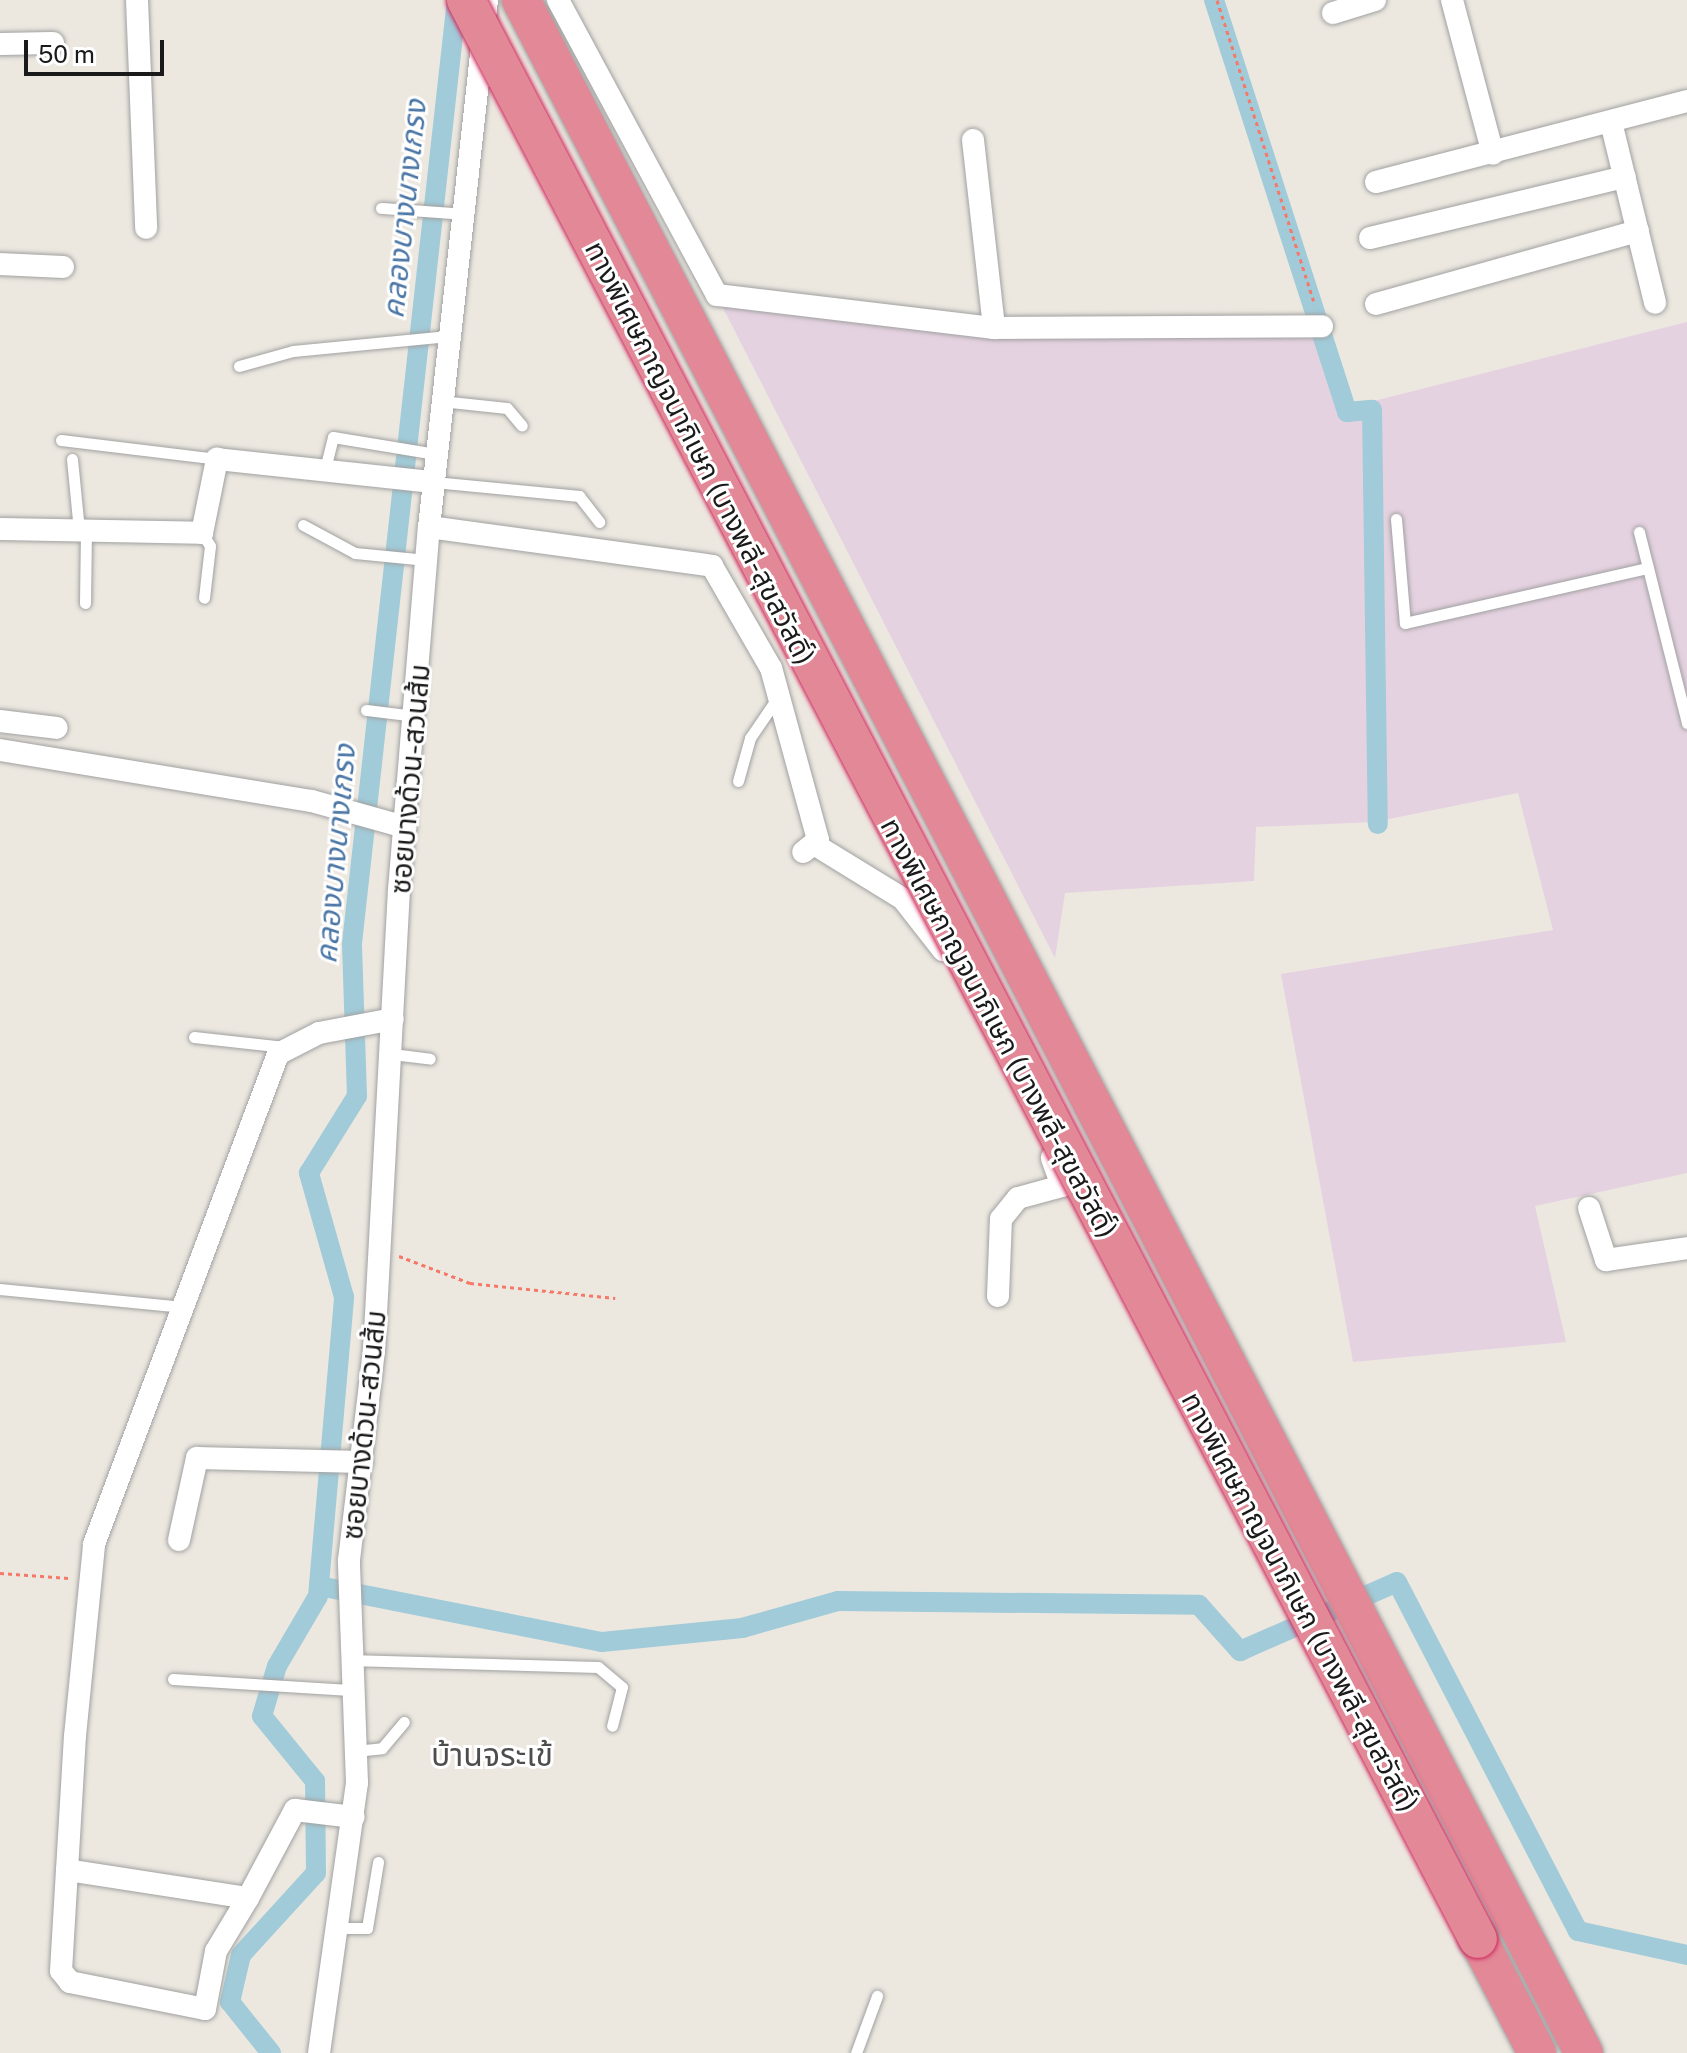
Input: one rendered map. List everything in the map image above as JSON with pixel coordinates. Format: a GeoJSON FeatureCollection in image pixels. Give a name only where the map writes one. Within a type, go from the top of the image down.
{"type":"FeatureCollection","features":[{"type":"Feature","properties":{"kind":"highway","name":"ทางพิเศษกาญจนาภิเษก (บางพลี-สุขสวัสดิ์)"},"geometry":{"type":"LineString","coordinates":[[466,0],[1537,2053]]}},
{"type":"Feature","properties":{"kind":"highway","name":"ทางพิเศษกาญจนาภิเษก (บางพลี-สุขสวัสดิ์)"},"geometry":{"type":"LineString","coordinates":[[521,0],[1584,2053]]}},
{"type":"Feature","properties":{"kind":"highway"},"geometry":{"type":"LineString","coordinates":[[1478,1939],[1521,2053]]}},
{"type":"Feature","properties":{"kind":"street"},"geometry":{"type":"LineString","coordinates":[[137,0],[146,228]]}},
{"type":"Feature","properties":{"kind":"street","name":"ซอยบางด้วน-สวนส้ม"},"geometry":{"type":"LineString","coordinates":[[348,1660],[347,1604],[354,1461],[381,1250],[392,1054],[389,1020],[405,827],[408,715],[420,559],[429,527],[423,480],[441,401],[442,336],[487,0]]}},
{"type":"Feature","properties":{"kind":"street"},"geometry":{"type":"LineString","coordinates":[[558,0],[717,295],[994,328],[1322,326]]}},
{"type":"Feature","properties":{"kind":"street"},"geometry":{"type":"LineString","coordinates":[[1333,13],[1372,0]]}},
{"type":"Feature","properties":{"kind":"street"},"geometry":{"type":"LineString","coordinates":[[1452,0],[1493,154]]}},
{"type":"Feature","properties":{"kind":"street"},"geometry":{"type":"LineString","coordinates":[[0,44],[53,43]]}},
{"type":"Feature","properties":{"kind":"street"},"geometry":{"type":"LineString","coordinates":[[1376,182],[1687,101]]}},
{"type":"Feature","properties":{"kind":"street"},"geometry":{"type":"LineString","coordinates":[[1611,122],[1655,303]]}},
{"type":"Feature","properties":{"kind":"street"},"geometry":{"type":"LineString","coordinates":[[973,140],[994,328]]}},
{"type":"Feature","properties":{"kind":"street"},"geometry":{"type":"LineString","coordinates":[[1370,238],[1625,177]]}},
{"type":"Feature","properties":{"kind":"street"},"geometry":{"type":"LineString","coordinates":[[1376,304],[1638,231]]}},
{"type":"Feature","properties":{"kind":"street"},"geometry":{"type":"LineString","coordinates":[[0,282],[0,264],[63,267]]}},
{"type":"Feature","properties":{"kind":"street"},"geometry":{"type":"LineString","coordinates":[[0,529],[202,533],[217,459],[423,480]]}},
{"type":"Feature","properties":{"kind":"street"},"geometry":{"type":"LineString","coordinates":[[429,527],[712,566],[768,661],[779,697],[810,849],[903,899],[934,934],[1062,1178],[1053,1194],[1007,1205],[998,1296]]}},
{"type":"Feature","properties":{"kind":"street"},"geometry":{"type":"LineString","coordinates":[[0,721],[57,728]]}},
{"type":"Feature","properties":{"kind":"street"},"geometry":{"type":"LineString","coordinates":[[0,750],[354,812],[405,827]]}},
{"type":"Feature","properties":{"kind":"street"},"geometry":{"type":"LineString","coordinates":[[348,1817],[299,1809],[216,1951],[205,2009],[194,2012],[63,1979],[67,1870],[89,1575],[94,1544],[284,1047],[349,1026],[389,1020]]}},
{"type":"Feature","properties":{"kind":"street"},"geometry":{"type":"LineString","coordinates":[[1589,1208],[1606,1260],[1687,1248]]}},
{"type":"Feature","properties":{"kind":"street"},"geometry":{"type":"LineString","coordinates":[[179,1540],[197,1458],[354,1461]]}},
{"type":"Feature","properties":{"kind":"street"},"geometry":{"type":"LineString","coordinates":[[319,2053],[355,1751],[348,1660]]}},
{"type":"Feature","properties":{"kind":"street"},"geometry":{"type":"LineString","coordinates":[[67,1870],[248,1898]]}},
{"type":"Feature","properties":{"kind":"lane"},"geometry":{"type":"LineString","coordinates":[[381,208],[458,213]]}},
{"type":"Feature","properties":{"kind":"lane"},"geometry":{"type":"LineString","coordinates":[[239,366],[266,355],[442,336]]}},
{"type":"Feature","properties":{"kind":"lane"},"geometry":{"type":"LineString","coordinates":[[441,401],[507,408],[522,426]]}},
{"type":"Feature","properties":{"kind":"lane"},"geometry":{"type":"LineString","coordinates":[[325,469],[330,438],[429,452]]}},
{"type":"Feature","properties":{"kind":"lane"},"geometry":{"type":"LineString","coordinates":[[61,440],[217,459]]}},
{"type":"Feature","properties":{"kind":"lane"},"geometry":{"type":"LineString","coordinates":[[72,459],[82,531],[85,603]]}},
{"type":"Feature","properties":{"kind":"lane"},"geometry":{"type":"LineString","coordinates":[[423,480],[579,496],[599,522]]}},
{"type":"Feature","properties":{"kind":"lane"},"geometry":{"type":"LineString","coordinates":[[1396,519],[1405,623],[1648,568]]}},
{"type":"Feature","properties":{"kind":"lane"},"geometry":{"type":"LineString","coordinates":[[303,525],[355,553],[420,559]]}},
{"type":"Feature","properties":{"kind":"lane"},"geometry":{"type":"LineString","coordinates":[[1639,532],[1687,723]]}},
{"type":"Feature","properties":{"kind":"lane"},"geometry":{"type":"LineString","coordinates":[[202,533],[210,546],[204,598]]}},
{"type":"Feature","properties":{"kind":"lane"},"geometry":{"type":"LineString","coordinates":[[738,781],[750,738],[779,697]]}},
{"type":"Feature","properties":{"kind":"lane"},"geometry":{"type":"LineString","coordinates":[[370,710],[408,715]]}},
{"type":"Feature","properties":{"kind":"lane"},"geometry":{"type":"LineString","coordinates":[[194,1037],[284,1047]]}},
{"type":"Feature","properties":{"kind":"lane"},"geometry":{"type":"LineString","coordinates":[[392,1054],[430,1059]]}},
{"type":"Feature","properties":{"kind":"lane"},"geometry":{"type":"LineString","coordinates":[[0,1289],[183,1307]]}},
{"type":"Feature","properties":{"kind":"lane"},"geometry":{"type":"LineString","coordinates":[[348,1660],[598,1667],[622,1687],[612,1726]]}},
{"type":"Feature","properties":{"kind":"lane"},"geometry":{"type":"LineString","coordinates":[[173,1679],[292,1691],[350,1690]]}},
{"type":"Feature","properties":{"kind":"lane"},"geometry":{"type":"LineString","coordinates":[[355,1751],[382,1748],[404,1722]]}},
{"type":"Feature","properties":{"kind":"lane"},"geometry":{"type":"LineString","coordinates":[[334,1928],[367,1928],[378,1862]]}},
{"type":"Feature","properties":{"kind":"lane"},"geometry":{"type":"LineString","coordinates":[[856,2053],[877,1996]]}},
{"type":"Feature","properties":{"kind":"path"},"geometry":{"type":"LineString","coordinates":[[1217,0],[1322,326]]}},
{"type":"Feature","properties":{"kind":"path"},"geometry":{"type":"LineString","coordinates":[[381,1250],[470,1283],[615,1298]]}},
{"type":"Feature","properties":{"kind":"path"},"geometry":{"type":"LineString","coordinates":[[0,1573],[89,1575]]}},
{"type":"Feature","properties":{"kind":"shaded area"},"geometry":{"type":"Polygon","coordinates":[[[722,306],[1323,339],[1350,407],[1687,322],[1687,1173],[1535,1206],[1566,1342],[1353,1362],[1281,974],[1553,930],[1518,793],[1374,822],[1256,827],[1254,881],[1065,893],[1055,958],[722,306]]]}},
{"type":"Feature","properties":{"kind":"waterway","name":"คลองบางนางเกรง"},"geometry":{"type":"LineString","coordinates":[[271,2053],[230,2002],[241,1955],[316,1873],[315,1781],[262,1716],[277,1666],[318,1596],[344,1297],[309,1173],[357,1096],[352,943],[457,0]]}},
{"type":"Feature","properties":{"kind":"waterway"},"geometry":{"type":"LineString","coordinates":[[1214,0],[1347,412],[1372,410],[1378,824]]}},
{"type":"Feature","properties":{"kind":"waterway"},"geometry":{"type":"LineString","coordinates":[[319,1586],[602,1642],[742,1628],[838,1601],[1199,1605],[1240,1651],[1397,1582],[1578,1931],[1687,1955]]}},
{"type":"Feature","properties":{"kind":"district","name":"บ้านจระเข้"},"geometry":{"type":"Point","coordinates":[492,1755]}}]}
